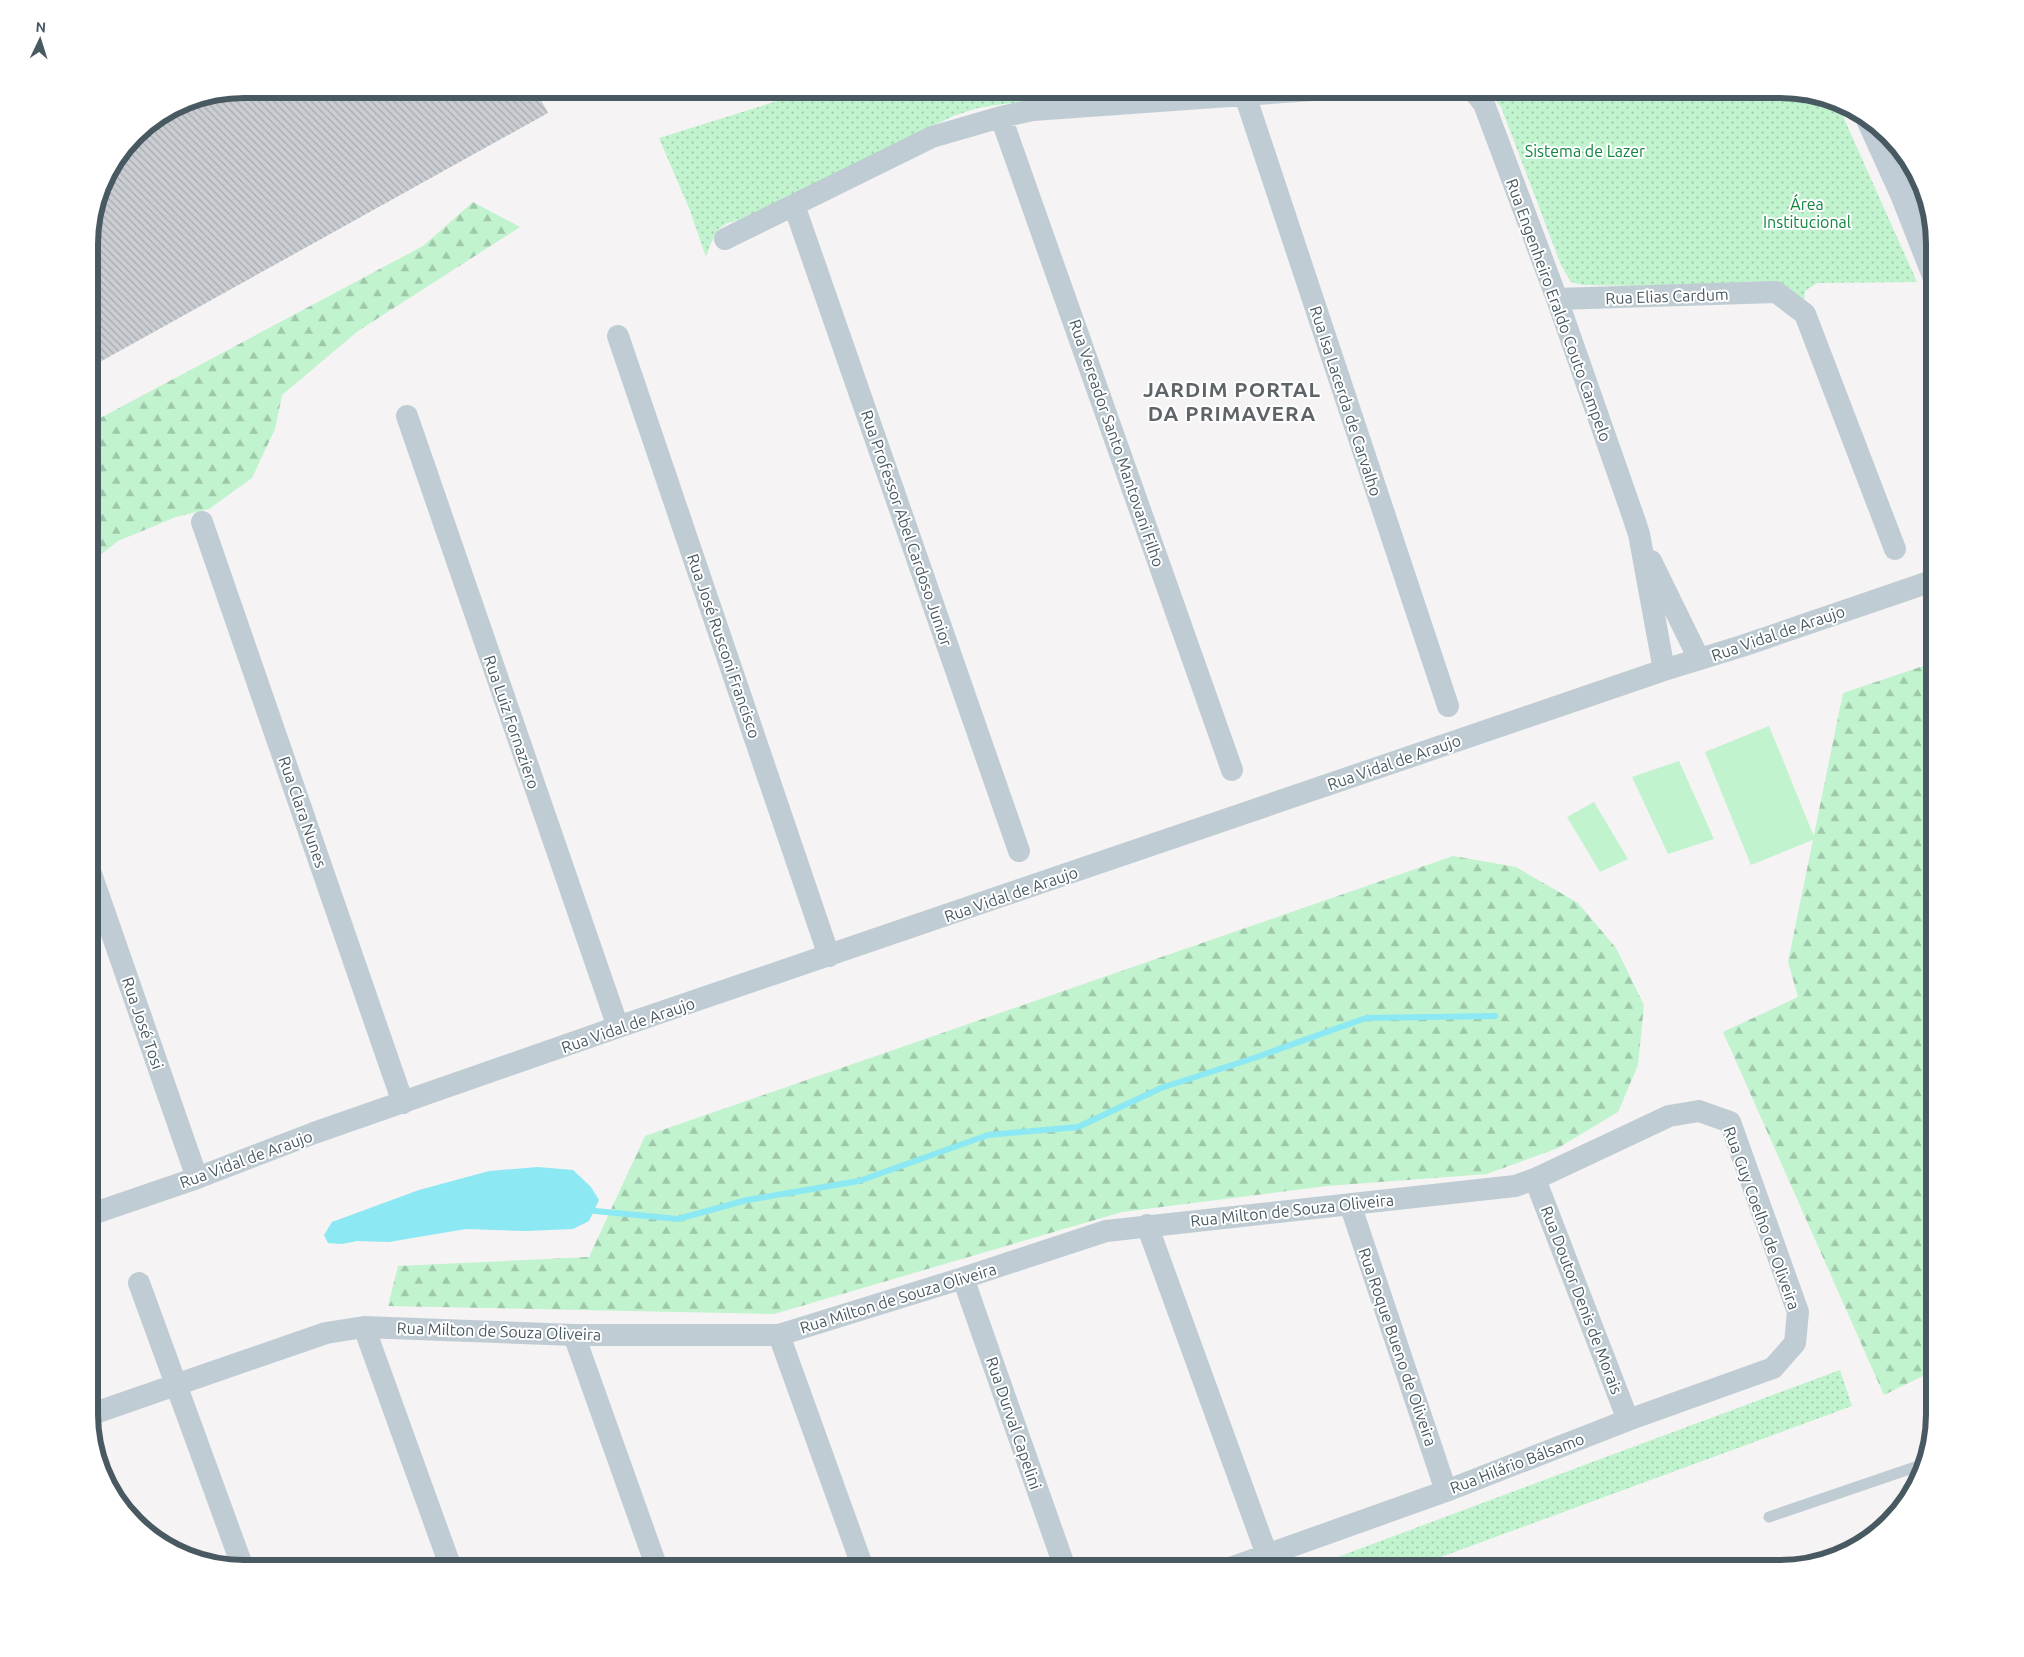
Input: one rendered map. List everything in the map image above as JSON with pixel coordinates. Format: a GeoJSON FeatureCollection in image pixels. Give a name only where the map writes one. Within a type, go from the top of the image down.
{"type":"FeatureCollection","features":[{"type":"Feature","properties":{"kind":"main road"},"geometry":{"type":"LineString","coordinates":[[1877,134],[1904,194],[1926,250]]}},
{"type":"Feature","properties":{"kind":"street"},"geometry":{"type":"LineString","coordinates":[[725,240],[932,137],[1001,117],[1033,110],[1217,97]]}},
{"type":"Feature","properties":{"kind":"street","name":"Rua Isa Lacerda de Carvalho"},"geometry":{"type":"LineString","coordinates":[[1246,97],[1448,706]]}},
{"type":"Feature","properties":{"kind":"street","name":"Rua Engenheiro Eraldo Couto Campelo"},"geometry":{"type":"LineString","coordinates":[[1478,97],[1484,104],[1558,299],[1638,534],[1699,659]]}},
{"type":"Feature","properties":{"kind":"street","name":"Rua Vereador Santo Mantovani Filho"},"geometry":{"type":"LineString","coordinates":[[1001,117],[1232,770]]}},
{"type":"Feature","properties":{"kind":"street","name":"Rua Professor Abel Cardoso Junior"},"geometry":{"type":"LineString","coordinates":[[794,205],[1019,851]]}},
{"type":"Feature","properties":{"kind":"street","name":"Rua Elias Cardum"},"geometry":{"type":"LineString","coordinates":[[1558,299],[1776,292],[1805,314],[1895,549]]}},
{"type":"Feature","properties":{"kind":"street","name":"Rua José Rusconi Francisco"},"geometry":{"type":"LineString","coordinates":[[618,336],[829,956]]}},
{"type":"Feature","properties":{"kind":"street","name":"Rua Luiz Fornaziero"},"geometry":{"type":"LineString","coordinates":[[407,416],[618,1028]]}},
{"type":"Feature","properties":{"kind":"street","name":"Rua Clara Nunes"},"geometry":{"type":"LineString","coordinates":[[202,522],[403,1103]]}},
{"type":"Feature","properties":{"kind":"street","name":"Rua Engenheiro Eraldo Couto Campelo"},"geometry":{"type":"LineString","coordinates":[[1638,534],[1664,670]]}},
{"type":"Feature","properties":{"kind":"street","name":"Rua Vidal de Araujo"},"geometry":{"type":"LineString","coordinates":[[98,1212],[197,1178],[314,1133],[618,1028],[1664,670],[1926,583]]}},
{"type":"Feature","properties":{"kind":"street","name":"Rua José Tosi"},"geometry":{"type":"LineString","coordinates":[[98,894],[197,1178]]}},
{"type":"Feature","properties":{"kind":"street","name":"Rua Milton de Souza Oliveira"},"geometry":{"type":"LineString","coordinates":[[98,1412],[326,1333],[364,1327],[574,1335],[779,1335],[1106,1231],[1515,1186],[1536,1179],[1669,1116],[1699,1111]]}},
{"type":"Feature","properties":{"kind":"street","name":"Rua Guy Coelho de Oliveira"},"geometry":{"type":"LineString","coordinates":[[1699,1111],[1730,1122],[1798,1312],[1794,1343]]}},
{"type":"Feature","properties":{"kind":"street","name":"Rua Doutor Denis de Morais"},"geometry":{"type":"LineString","coordinates":[[1536,1179],[1628,1420]]}},
{"type":"Feature","properties":{"kind":"street","name":"Rua Roque Bueno de Oliveira"},"geometry":{"type":"LineString","coordinates":[[1350,1204],[1446,1491]]}},
{"type":"Feature","properties":{"kind":"street"},"geometry":{"type":"LineString","coordinates":[[1147,1225],[1267,1556]]}},
{"type":"Feature","properties":{"kind":"street","name":"Rua Durval Capelini"},"geometry":{"type":"LineString","coordinates":[[963,1278],[1062,1560]]}},
{"type":"Feature","properties":{"kind":"street"},"geometry":{"type":"LineString","coordinates":[[139,1283],[240,1560]]}},
{"type":"Feature","properties":{"kind":"street"},"geometry":{"type":"LineString","coordinates":[[364,1327],[449,1560]]}},
{"type":"Feature","properties":{"kind":"street"},"geometry":{"type":"LineString","coordinates":[[574,1335],[654,1560]]}},
{"type":"Feature","properties":{"kind":"street"},"geometry":{"type":"LineString","coordinates":[[779,1335],[860,1560]]}},
{"type":"Feature","properties":{"kind":"street","name":"Rua Hilário Bálsamo"},"geometry":{"type":"LineString","coordinates":[[1255,1560],[1446,1491],[1628,1420],[1773,1368],[1794,1343]]}},
{"type":"Feature","properties":{"kind":"lane"},"geometry":{"type":"LineString","coordinates":[[1769,1517],[1916,1467]]}},
{"type":"Feature","properties":{"kind":"green space"},"geometry":{"type":"Polygon","coordinates":[[[790,97],[1101,97],[1004,104],[978,108],[953,116],[746,220],[736,221],[723,226],[715,235],[706,257],[689,208],[659,138],[790,97]]]}},
{"type":"Feature","properties":{"kind":"green space"},"geometry":{"type":"Polygon","coordinates":[[[1493,97],[1780,97],[1809,100],[1836,109],[1842,112],[1917,282],[1817,283],[1805,291],[1804,304],[1785,288],[1583,285],[1571,282],[1561,265],[1501,107],[1493,97]]]}},
{"type":"Feature","properties":{"kind":"green space"},"geometry":{"type":"Polygon","coordinates":[[[1902,163],[1919,197],[1924,217],[1902,163]]]}},
{"type":"Feature","properties":{"kind":"green space"},"geometry":{"type":"Polygon","coordinates":[[[473,202],[520,227],[358,331],[282,395],[275,429],[252,478],[209,509],[176,517],[118,541],[98,557],[98,419],[423,246],[473,202]]]}},
{"type":"Feature","properties":{"kind":"green space"},"geometry":{"type":"Polygon","coordinates":[[[1926,665],[1926,1374],[1884,1395],[1723,1032],[1798,997],[1788,962],[1843,693],[1926,665]]]}},
{"type":"Feature","properties":{"kind":"green space"},"geometry":{"type":"Polygon","coordinates":[[[1769,726],[1815,839],[1751,865],[1705,752],[1769,726]]]}},
{"type":"Feature","properties":{"kind":"green space"},"geometry":{"type":"Polygon","coordinates":[[[1679,761],[1714,839],[1668,854],[1632,777],[1679,761]]]}},
{"type":"Feature","properties":{"kind":"green space"},"geometry":{"type":"Polygon","coordinates":[[[1594,802],[1628,859],[1600,872],[1567,817],[1594,802]]]}},
{"type":"Feature","properties":{"kind":"green space"},"geometry":{"type":"Polygon","coordinates":[[[1453,856],[1516,867],[1578,903],[1616,948],[1644,1005],[1638,1065],[1618,1112],[1558,1148],[1487,1174],[1327,1186],[1122,1212],[774,1314],[388,1306],[398,1266],[589,1257],[645,1136],[1453,856]]]}},
{"type":"Feature","properties":{"kind":"green space"},"geometry":{"type":"Polygon","coordinates":[[[1840,1370],[1852,1406],[1433,1560],[1329,1560],[1840,1370]]]}},
{"type":"Feature","properties":{"kind":"water"},"geometry":{"type":"Polygon","coordinates":[[[538,1167],[573,1170],[591,1187],[599,1200],[589,1221],[573,1229],[526,1231],[466,1229],[389,1242],[357,1241],[342,1244],[328,1243],[324,1235],[332,1222],[419,1190],[489,1171],[538,1167]]]}},
{"type":"Feature","properties":{"kind":"building"},"geometry":{"type":"Polygon","coordinates":[[[244,97],[539,97],[548,113],[98,363],[98,234],[102,206],[122,162],[140,140],[171,117],[206,102],[244,97]]]}},
{"type":"Feature","properties":{"kind":"waterway"},"geometry":{"type":"LineString","coordinates":[[585,1210],[678,1219],[747,1200],[859,1181],[988,1135],[1078,1127],[1161,1088],[1254,1058],[1366,1018],[1495,1016]]}},
{"type":"Feature","properties":{"kind":"district","name":"JARDIM PORTAL DA PRIMAVERA"},"geometry":{"type":"Point","coordinates":[1232,402]}},
{"type":"Feature","properties":{"kind":"park label","name":"Sistema de Lazer"},"geometry":{"type":"Point","coordinates":[1585,151]}},
{"type":"Feature","properties":{"kind":"park label","name":"Área Institucional"},"geometry":{"type":"Point","coordinates":[1807,213]}}]}
